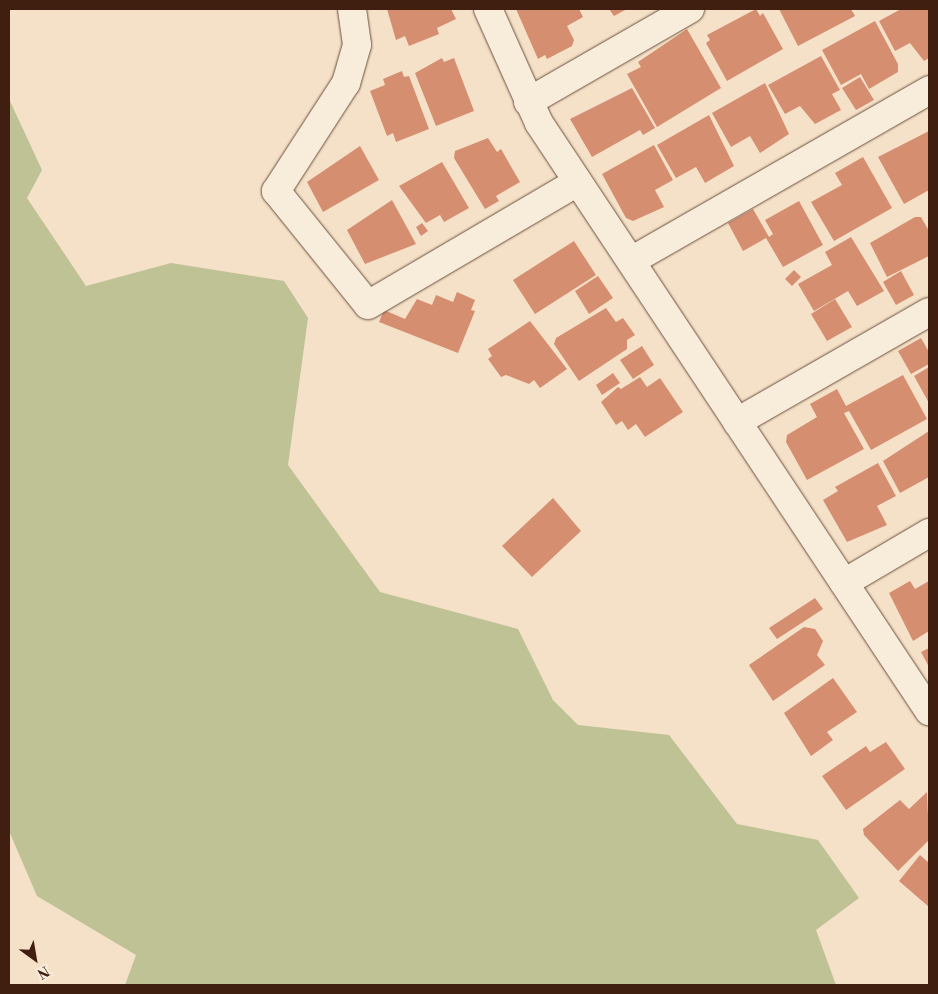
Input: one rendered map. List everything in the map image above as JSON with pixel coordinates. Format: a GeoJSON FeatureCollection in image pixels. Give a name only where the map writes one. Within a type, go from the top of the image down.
{"type":"FeatureCollection","features":[{"type":"Feature","properties":{"kind":"street"},"geometry":{"type":"LineString","coordinates":[[352,9],[357,45],[346,83],[276,190],[368,305],[578,182]]}},
{"type":"Feature","properties":{"kind":"street"},"geometry":{"type":"LineString","coordinates":[[488,9],[528,102],[578,182],[929,711]]}},
{"type":"Feature","properties":{"kind":"street"},"geometry":{"type":"LineString","coordinates":[[528,102],[690,9]]}},
{"type":"Feature","properties":{"kind":"street"},"geometry":{"type":"LineString","coordinates":[[630,261],[929,90]]}},
{"type":"Feature","properties":{"kind":"street"},"geometry":{"type":"LineString","coordinates":[[737,422],[929,312]]}},
{"type":"Feature","properties":{"kind":"street"},"geometry":{"type":"LineString","coordinates":[[844,582],[929,533]]}},
{"type":"Feature","properties":{"kind":"green space"},"geometry":{"type":"Polygon","coordinates":[[[9,99],[42,170],[27,198],[86,286],[171,263],[284,281],[308,318],[288,465],[380,592],[518,629],[553,700],[578,725],[669,735],[737,824],[818,840],[859,898],[816,930],[836,985],[125,985],[136,955],[37,896],[9,831],[9,99]]]}},
{"type":"Feature","properties":{"kind":"building"},"geometry":{"type":"Polygon","coordinates":[[[387,9],[451,9],[456,19],[437,28],[439,34],[409,46],[405,36],[396,40],[387,9]]]}},
{"type":"Feature","properties":{"kind":"building"},"geometry":{"type":"Polygon","coordinates":[[[516,9],[579,9],[583,17],[567,26],[574,40],[572,46],[547,59],[545,55],[538,59],[516,9]]]}},
{"type":"Feature","properties":{"kind":"building"},"geometry":{"type":"Polygon","coordinates":[[[609,9],[627,9],[614,16],[609,9]]]}},
{"type":"Feature","properties":{"kind":"building"},"geometry":{"type":"Polygon","coordinates":[[[756,9],[760,16],[763,13],[783,49],[727,81],[706,43],[710,40],[707,35],[756,9]]]}},
{"type":"Feature","properties":{"kind":"building"},"geometry":{"type":"Polygon","coordinates":[[[779,9],[851,9],[855,16],[798,46],[779,9]]]}},
{"type":"Feature","properties":{"kind":"building"},"geometry":{"type":"Polygon","coordinates":[[[901,9],[929,9],[929,58],[924,61],[910,43],[895,51],[879,21],[901,9]]]}},
{"type":"Feature","properties":{"kind":"building"},"geometry":{"type":"Polygon","coordinates":[[[875,21],[898,64],[898,72],[869,89],[861,74],[841,85],[822,50],[875,21]]]}},
{"type":"Feature","properties":{"kind":"building"},"geometry":{"type":"Polygon","coordinates":[[[687,29],[721,88],[657,127],[627,74],[641,67],[638,62],[687,29]]]}},
{"type":"Feature","properties":{"kind":"building"},"geometry":{"type":"Polygon","coordinates":[[[821,56],[840,90],[832,94],[841,110],[815,124],[800,106],[785,114],[768,85],[821,56]]]}},
{"type":"Feature","properties":{"kind":"building"},"geometry":{"type":"Polygon","coordinates":[[[442,58],[444,62],[454,58],[474,111],[436,126],[415,73],[442,58]]]}},
{"type":"Feature","properties":{"kind":"building"},"geometry":{"type":"Polygon","coordinates":[[[402,71],[404,77],[409,76],[429,129],[396,142],[393,133],[387,136],[370,91],[385,85],[383,79],[402,71]]]}},
{"type":"Feature","properties":{"kind":"building"},"geometry":{"type":"Polygon","coordinates":[[[860,77],[874,100],[856,110],[842,88],[860,77]]]}},
{"type":"Feature","properties":{"kind":"building"},"geometry":{"type":"Polygon","coordinates":[[[765,83],[789,134],[760,153],[750,136],[731,147],[712,113],[765,83]]]}},
{"type":"Feature","properties":{"kind":"building"},"geometry":{"type":"Polygon","coordinates":[[[632,88],[655,128],[643,135],[640,130],[592,157],[570,119],[632,88]]]}},
{"type":"Feature","properties":{"kind":"building"},"geometry":{"type":"Polygon","coordinates":[[[709,115],[734,166],[705,183],[696,167],[676,178],[657,145],[709,115]]]}},
{"type":"Feature","properties":{"kind":"building"},"geometry":{"type":"Polygon","coordinates":[[[929,131],[929,190],[904,204],[878,157],[929,131]]]}},
{"type":"Feature","properties":{"kind":"building"},"geometry":{"type":"Polygon","coordinates":[[[488,138],[497,152],[501,149],[520,182],[496,196],[499,201],[485,209],[454,158],[455,151],[488,138]]]}},
{"type":"Feature","properties":{"kind":"building"},"geometry":{"type":"Polygon","coordinates":[[[654,145],[673,180],[655,190],[664,207],[633,221],[626,218],[602,174],[654,145]]]}},
{"type":"Feature","properties":{"kind":"building"},"geometry":{"type":"Polygon","coordinates":[[[360,146],[379,180],[323,212],[307,182],[360,146]]]}},
{"type":"Feature","properties":{"kind":"building"},"geometry":{"type":"Polygon","coordinates":[[[863,157],[892,208],[834,241],[811,202],[842,185],[835,173],[863,157]]]}},
{"type":"Feature","properties":{"kind":"building"},"geometry":{"type":"Polygon","coordinates":[[[442,162],[469,208],[444,222],[440,215],[426,223],[399,186],[442,162]]]}},
{"type":"Feature","properties":{"kind":"building"},"geometry":{"type":"Polygon","coordinates":[[[392,200],[416,244],[365,264],[347,230],[392,200]]]}},
{"type":"Feature","properties":{"kind":"building"},"geometry":{"type":"Polygon","coordinates":[[[799,201],[823,245],[783,267],[766,238],[743,251],[728,223],[753,209],[769,237],[773,234],[765,220],[799,201]]]}},
{"type":"Feature","properties":{"kind":"building"},"geometry":{"type":"Polygon","coordinates":[[[915,217],[921,217],[929,231],[929,256],[887,277],[870,243],[915,217]]]}},
{"type":"Feature","properties":{"kind":"building"},"geometry":{"type":"Polygon","coordinates":[[[422,223],[428,231],[421,236],[416,227],[422,223]]]}},
{"type":"Feature","properties":{"kind":"building"},"geometry":{"type":"Polygon","coordinates":[[[851,237],[884,291],[857,306],[848,291],[814,311],[798,284],[832,265],[825,252],[851,237]]]}},
{"type":"Feature","properties":{"kind":"building"},"geometry":{"type":"Polygon","coordinates":[[[574,241],[596,275],[535,314],[513,280],[574,241]]]}},
{"type":"Feature","properties":{"kind":"building"},"geometry":{"type":"Polygon","coordinates":[[[794,270],[801,277],[792,286],[785,279],[794,270]]]}},
{"type":"Feature","properties":{"kind":"building"},"geometry":{"type":"Polygon","coordinates":[[[901,271],[914,295],[896,305],[883,282],[901,271]]]}},
{"type":"Feature","properties":{"kind":"building"},"geometry":{"type":"Polygon","coordinates":[[[598,276],[613,298],[589,314],[575,291],[598,276]]]}},
{"type":"Feature","properties":{"kind":"building"},"geometry":{"type":"Polygon","coordinates":[[[457,292],[475,300],[471,310],[475,311],[458,353],[379,322],[384,310],[405,319],[417,299],[432,305],[436,295],[453,302],[457,292]]]}},
{"type":"Feature","properties":{"kind":"building"},"geometry":{"type":"Polygon","coordinates":[[[835,299],[852,327],[827,341],[811,314],[835,299]]]}},
{"type":"Feature","properties":{"kind":"building"},"geometry":{"type":"Polygon","coordinates":[[[606,308],[616,322],[623,318],[635,335],[627,340],[627,349],[579,381],[554,344],[556,338],[606,308]]]}},
{"type":"Feature","properties":{"kind":"building"},"geometry":{"type":"Polygon","coordinates":[[[530,321],[567,369],[540,388],[534,380],[529,384],[506,375],[501,377],[488,359],[492,356],[488,349],[530,321]]]}},
{"type":"Feature","properties":{"kind":"building"},"geometry":{"type":"Polygon","coordinates":[[[921,338],[929,352],[929,364],[911,374],[898,351],[921,338]]]}},
{"type":"Feature","properties":{"kind":"building"},"geometry":{"type":"Polygon","coordinates":[[[642,346],[654,365],[633,379],[620,360],[642,346]]]}},
{"type":"Feature","properties":{"kind":"building"},"geometry":{"type":"Polygon","coordinates":[[[929,367],[929,403],[914,376],[929,367]]]}},
{"type":"Feature","properties":{"kind":"building"},"geometry":{"type":"Polygon","coordinates":[[[613,373],[620,383],[602,395],[596,385],[613,373]]]}},
{"type":"Feature","properties":{"kind":"building"},"geometry":{"type":"Polygon","coordinates":[[[903,375],[927,419],[871,450],[849,411],[844,413],[864,449],[807,480],[786,442],[787,435],[817,417],[810,404],[837,389],[846,406],[903,375]]]}},
{"type":"Feature","properties":{"kind":"building"},"geometry":{"type":"Polygon","coordinates":[[[640,377],[647,387],[660,378],[683,412],[645,437],[636,424],[628,430],[622,421],[616,425],[601,402],[618,387],[621,389],[640,377]]]}},
{"type":"Feature","properties":{"kind":"building"},"geometry":{"type":"Polygon","coordinates":[[[929,431],[929,477],[900,493],[883,461],[929,431]]]}},
{"type":"Feature","properties":{"kind":"building"},"geometry":{"type":"Polygon","coordinates":[[[878,463],[896,496],[877,506],[887,525],[847,542],[823,500],[838,491],[835,487],[878,463]]]}},
{"type":"Feature","properties":{"kind":"building"},"geometry":{"type":"Polygon","coordinates":[[[553,498],[581,531],[532,577],[502,546],[553,498]]]}},
{"type":"Feature","properties":{"kind":"building"},"geometry":{"type":"Polygon","coordinates":[[[910,581],[915,589],[929,581],[929,631],[913,641],[889,593],[910,581]]]}},
{"type":"Feature","properties":{"kind":"building"},"geometry":{"type":"Polygon","coordinates":[[[815,598],[823,609],[777,639],[769,628],[815,598]]]}},
{"type":"Feature","properties":{"kind":"building"},"geometry":{"type":"Polygon","coordinates":[[[804,627],[815,629],[823,641],[817,655],[825,665],[773,701],[749,665],[804,627]]]}},
{"type":"Feature","properties":{"kind":"building"},"geometry":{"type":"Polygon","coordinates":[[[929,648],[929,667],[921,652],[929,648]]]}},
{"type":"Feature","properties":{"kind":"building"},"geometry":{"type":"Polygon","coordinates":[[[833,678],[857,712],[827,732],[833,740],[811,756],[784,713],[833,678]]]}},
{"type":"Feature","properties":{"kind":"building"},"geometry":{"type":"Polygon","coordinates":[[[886,742],[905,769],[846,810],[822,776],[866,746],[870,752],[886,742]]]}},
{"type":"Feature","properties":{"kind":"building"},"geometry":{"type":"Polygon","coordinates":[[[927,792],[929,840],[898,871],[864,835],[863,829],[900,800],[909,809],[927,792]]]}},
{"type":"Feature","properties":{"kind":"building"},"geometry":{"type":"Polygon","coordinates":[[[920,855],[929,863],[929,907],[899,881],[920,855]]]}}]}
